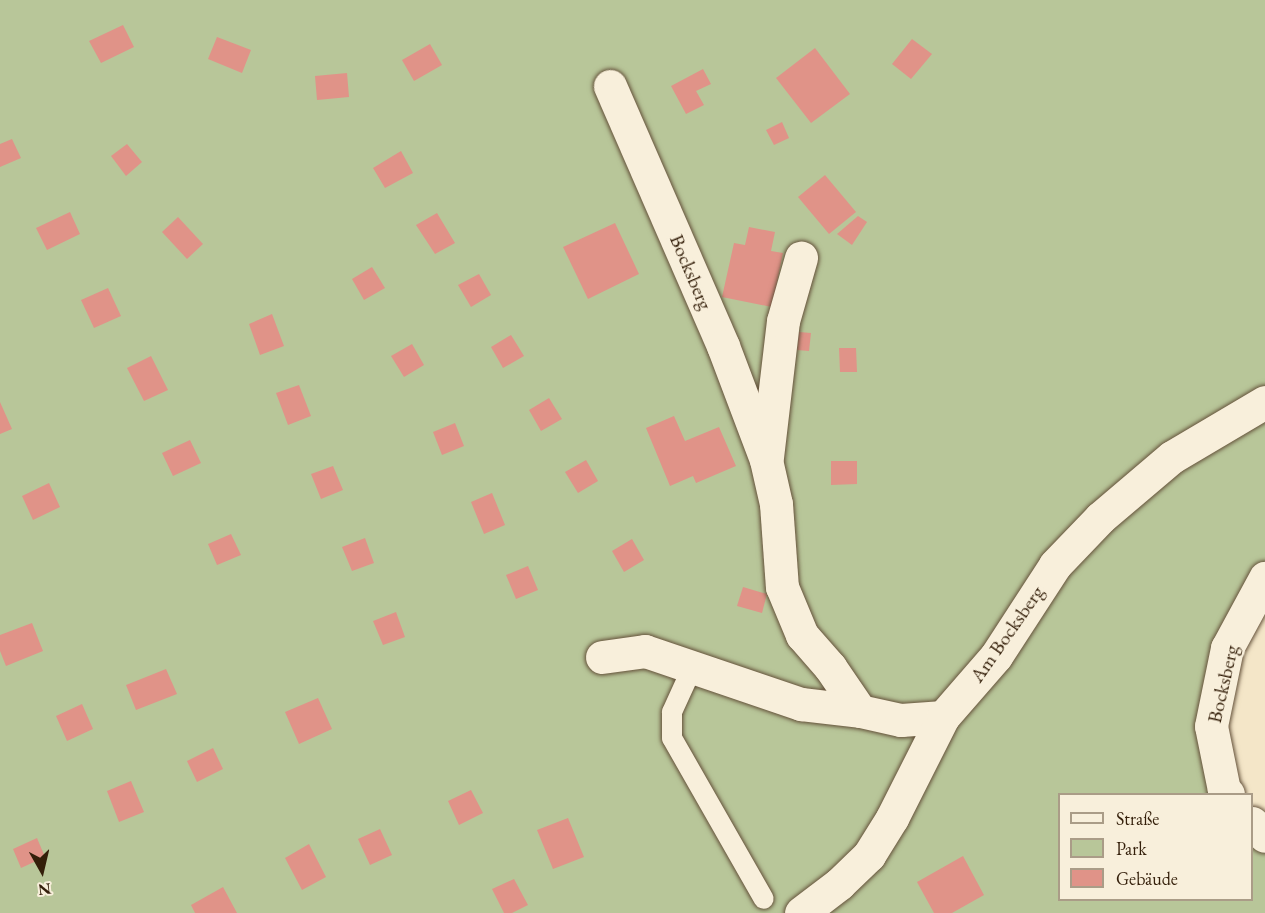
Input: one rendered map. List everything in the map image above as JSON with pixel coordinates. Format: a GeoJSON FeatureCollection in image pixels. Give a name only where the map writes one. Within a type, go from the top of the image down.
{"type":"FeatureCollection","features":[{"type":"Feature","properties":{"kind":"street","name":"Bocksberg"},"geometry":{"type":"LineString","coordinates":[[610,86],[723,346],[766,460],[776,504],[782,587],[802,635],[830,667],[860,711]]}},
{"type":"Feature","properties":{"kind":"street","name":"Bocksberg"},"geometry":{"type":"LineString","coordinates":[[766,460],[783,321],[801,258]]}},
{"type":"Feature","properties":{"kind":"street","name":"Am Bocksberg"},"geometry":{"type":"LineString","coordinates":[[801,913],[839,884],[869,855],[892,818],[943,717],[996,656],[1055,565],[1100,518],[1172,457],[1265,402]]}},
{"type":"Feature","properties":{"kind":"street","name":"Bocksberg"},"geometry":{"type":"LineString","coordinates":[[1226,793],[1211,726],[1227,648],[1265,578]]}},
{"type":"Feature","properties":{"kind":"street"},"geometry":{"type":"LineString","coordinates":[[602,657],[645,651],[801,704],[860,711],[901,720],[943,717]]}},
{"type":"Feature","properties":{"kind":"street"},"geometry":{"type":"LineString","coordinates":[[1253,825],[1265,836]]}},
{"type":"Feature","properties":{"kind":"lane"},"geometry":{"type":"LineString","coordinates":[[693,666],[672,712],[672,738],[764,899]]}},
{"type":"Feature","properties":{"kind":"green space"},"geometry":{"type":"Polygon","coordinates":[[[0,0],[1265,0],[1265,578],[1227,648],[1228,793],[1058,793],[1058,901],[1253,901],[1253,824],[1265,836],[1265,913],[0,913],[0,0]]]}},
{"type":"Feature","properties":{"kind":"building"},"geometry":{"type":"Polygon","coordinates":[[[123,25],[134,47],[101,63],[89,41],[123,25]]]}},
{"type":"Feature","properties":{"kind":"building"},"geometry":{"type":"Polygon","coordinates":[[[217,37],[251,50],[242,73],[208,59],[217,37]]]}},
{"type":"Feature","properties":{"kind":"building"},"geometry":{"type":"Polygon","coordinates":[[[912,39],[932,54],[911,79],[892,64],[912,39]]]}},
{"type":"Feature","properties":{"kind":"building"},"geometry":{"type":"Polygon","coordinates":[[[430,44],[442,65],[414,81],[402,60],[430,44]]]}},
{"type":"Feature","properties":{"kind":"building"},"geometry":{"type":"Polygon","coordinates":[[[815,48],[850,94],[811,123],[776,78],[815,48]]]}},
{"type":"Feature","properties":{"kind":"building"},"geometry":{"type":"Polygon","coordinates":[[[703,69],[711,84],[696,91],[704,105],[686,114],[671,86],[703,69]]]}},
{"type":"Feature","properties":{"kind":"building"},"geometry":{"type":"Polygon","coordinates":[[[347,73],[349,97],[317,100],[315,76],[347,73]]]}},
{"type":"Feature","properties":{"kind":"building"},"geometry":{"type":"Polygon","coordinates":[[[782,122],[789,138],[774,145],[766,130],[782,122]]]}},
{"type":"Feature","properties":{"kind":"building"},"geometry":{"type":"Polygon","coordinates":[[[12,139],[21,158],[0,167],[0,144],[12,139]]]}},
{"type":"Feature","properties":{"kind":"building"},"geometry":{"type":"Polygon","coordinates":[[[127,144],[142,162],[126,176],[111,156],[127,144]]]}},
{"type":"Feature","properties":{"kind":"building"},"geometry":{"type":"Polygon","coordinates":[[[401,151],[413,173],[385,188],[373,168],[401,151]]]}},
{"type":"Feature","properties":{"kind":"building"},"geometry":{"type":"Polygon","coordinates":[[[825,175],[856,212],[829,234],[798,197],[825,175]]]}},
{"type":"Feature","properties":{"kind":"building"},"geometry":{"type":"Polygon","coordinates":[[[70,212],[80,234],[47,250],[36,228],[70,212]]]}},
{"type":"Feature","properties":{"kind":"building"},"geometry":{"type":"Polygon","coordinates":[[[437,213],[455,243],[435,254],[416,225],[437,213]]]}},
{"type":"Feature","properties":{"kind":"building"},"geometry":{"type":"Polygon","coordinates":[[[858,216],[867,222],[852,245],[837,234],[858,216]]]}},
{"type":"Feature","properties":{"kind":"building"},"geometry":{"type":"Polygon","coordinates":[[[178,217],[203,244],[187,259],[162,232],[178,217]]]}},
{"type":"Feature","properties":{"kind":"building"},"geometry":{"type":"Polygon","coordinates":[[[615,223],[639,274],[588,299],[563,247],[615,223]]]}},
{"type":"Feature","properties":{"kind":"building"},"geometry":{"type":"Polygon","coordinates":[[[749,227],[775,232],[771,251],[783,253],[772,307],[722,297],[734,243],[745,245],[749,227]]]}},
{"type":"Feature","properties":{"kind":"building"},"geometry":{"type":"Polygon","coordinates":[[[372,267],[385,288],[364,300],[352,279],[372,267]]]}},
{"type":"Feature","properties":{"kind":"building"},"geometry":{"type":"Polygon","coordinates":[[[479,274],[491,295],[471,307],[458,285],[479,274]]]}},
{"type":"Feature","properties":{"kind":"building"},"geometry":{"type":"Polygon","coordinates":[[[108,288],[121,316],[94,328],[81,300],[108,288]]]}},
{"type":"Feature","properties":{"kind":"building"},"geometry":{"type":"Polygon","coordinates":[[[272,314],[284,346],[260,355],[249,324],[272,314]]]}},
{"type":"Feature","properties":{"kind":"building"},"geometry":{"type":"Polygon","coordinates":[[[799,332],[811,333],[809,351],[797,350],[799,332]]]}},
{"type":"Feature","properties":{"kind":"building"},"geometry":{"type":"Polygon","coordinates":[[[511,335],[524,356],[503,368],[491,347],[511,335]]]}},
{"type":"Feature","properties":{"kind":"building"},"geometry":{"type":"Polygon","coordinates":[[[412,344],[424,365],[404,377],[391,356],[412,344]]]}},
{"type":"Feature","properties":{"kind":"building"},"geometry":{"type":"Polygon","coordinates":[[[839,348],[856,348],[857,372],[840,372],[839,348]]]}},
{"type":"Feature","properties":{"kind":"building"},"geometry":{"type":"Polygon","coordinates":[[[151,356],[168,390],[144,401],[127,368],[151,356]]]}},
{"type":"Feature","properties":{"kind":"building"},"geometry":{"type":"Polygon","coordinates":[[[299,385],[311,416],[288,425],[276,393],[299,385]]]}},
{"type":"Feature","properties":{"kind":"building"},"geometry":{"type":"Polygon","coordinates":[[[549,398],[562,419],[541,431],[529,410],[549,398]]]}},
{"type":"Feature","properties":{"kind":"building"},"geometry":{"type":"Polygon","coordinates":[[[0,402],[12,429],[0,434],[0,402]]]}},
{"type":"Feature","properties":{"kind":"building"},"geometry":{"type":"Polygon","coordinates":[[[674,416],[685,441],[719,427],[736,466],[696,483],[693,476],[670,486],[646,428],[674,416]]]}},
{"type":"Feature","properties":{"kind":"building"},"geometry":{"type":"Polygon","coordinates":[[[455,423],[464,446],[442,455],[433,432],[455,423]]]}},
{"type":"Feature","properties":{"kind":"building"},"geometry":{"type":"Polygon","coordinates":[[[190,440],[201,463],[173,476],[162,453],[190,440]]]}},
{"type":"Feature","properties":{"kind":"building"},"geometry":{"type":"Polygon","coordinates":[[[586,460],[598,481],[578,493],[565,472],[586,460]]]}},
{"type":"Feature","properties":{"kind":"building"},"geometry":{"type":"Polygon","coordinates":[[[831,461],[857,461],[857,484],[831,485],[831,461]]]}},
{"type":"Feature","properties":{"kind":"building"},"geometry":{"type":"Polygon","coordinates":[[[333,466],[343,490],[321,499],[311,474],[333,466]]]}},
{"type":"Feature","properties":{"kind":"building"},"geometry":{"type":"Polygon","coordinates":[[[49,483],[60,507],[33,520],[22,496],[49,483]]]}},
{"type":"Feature","properties":{"kind":"building"},"geometry":{"type":"Polygon","coordinates":[[[492,493],[505,525],[484,534],[471,502],[492,493]]]}},
{"type":"Feature","properties":{"kind":"building"},"geometry":{"type":"Polygon","coordinates":[[[231,534],[241,555],[217,565],[208,544],[231,534]]]}},
{"type":"Feature","properties":{"kind":"building"},"geometry":{"type":"Polygon","coordinates":[[[365,538],[374,563],[352,571],[342,547],[365,538]]]}},
{"type":"Feature","properties":{"kind":"building"},"geometry":{"type":"Polygon","coordinates":[[[632,539],[644,560],[624,572],[612,551],[632,539]]]}},
{"type":"Feature","properties":{"kind":"building"},"geometry":{"type":"Polygon","coordinates":[[[528,566],[538,590],[516,599],[506,575],[528,566]]]}},
{"type":"Feature","properties":{"kind":"building"},"geometry":{"type":"Polygon","coordinates":[[[743,587],[767,594],[762,613],[737,606],[743,587]]]}},
{"type":"Feature","properties":{"kind":"building"},"geometry":{"type":"Polygon","coordinates":[[[396,612],[405,637],[383,645],[373,621],[396,612]]]}},
{"type":"Feature","properties":{"kind":"building"},"geometry":{"type":"Polygon","coordinates":[[[32,623],[43,651],[6,666],[0,651],[0,635],[32,623]]]}},
{"type":"Feature","properties":{"kind":"building"},"geometry":{"type":"Polygon","coordinates":[[[166,669],[177,694],[136,710],[126,685],[166,669]]]}},
{"type":"Feature","properties":{"kind":"building"},"geometry":{"type":"Polygon","coordinates":[[[318,698],[332,729],[299,744],[285,712],[318,698]]]}},
{"type":"Feature","properties":{"kind":"building"},"geometry":{"type":"Polygon","coordinates":[[[82,704],[93,729],[67,741],[56,716],[82,704]]]}},
{"type":"Feature","properties":{"kind":"building"},"geometry":{"type":"Polygon","coordinates":[[[213,748],[223,769],[197,782],[187,761],[213,748]]]}},
{"type":"Feature","properties":{"kind":"building"},"geometry":{"type":"Polygon","coordinates":[[[131,781],[144,812],[119,822],[107,791],[131,781]]]}},
{"type":"Feature","properties":{"kind":"building"},"geometry":{"type":"Polygon","coordinates":[[[471,790],[483,813],[459,825],[448,801],[471,790]]]}},
{"type":"Feature","properties":{"kind":"building"},"geometry":{"type":"Polygon","coordinates":[[[568,818],[584,857],[553,869],[537,830],[568,818]]]}},
{"type":"Feature","properties":{"kind":"building"},"geometry":{"type":"Polygon","coordinates":[[[380,829],[392,855],[370,865],[358,839],[380,829]]]}},
{"type":"Feature","properties":{"kind":"building"},"geometry":{"type":"Polygon","coordinates":[[[37,838],[45,857],[21,868],[13,849],[37,838]]]}},
{"type":"Feature","properties":{"kind":"building"},"geometry":{"type":"Polygon","coordinates":[[[309,844],[326,877],[302,890],[285,858],[309,844]]]}},
{"type":"Feature","properties":{"kind":"building"},"geometry":{"type":"Polygon","coordinates":[[[963,856],[984,895],[952,913],[934,913],[917,882],[963,856]]]}},
{"type":"Feature","properties":{"kind":"building"},"geometry":{"type":"Polygon","coordinates":[[[514,879],[528,905],[512,913],[504,913],[492,889],[514,879]]]}},
{"type":"Feature","properties":{"kind":"building"},"geometry":{"type":"Polygon","coordinates":[[[223,887],[237,913],[195,913],[191,905],[223,887]]]}}]}
